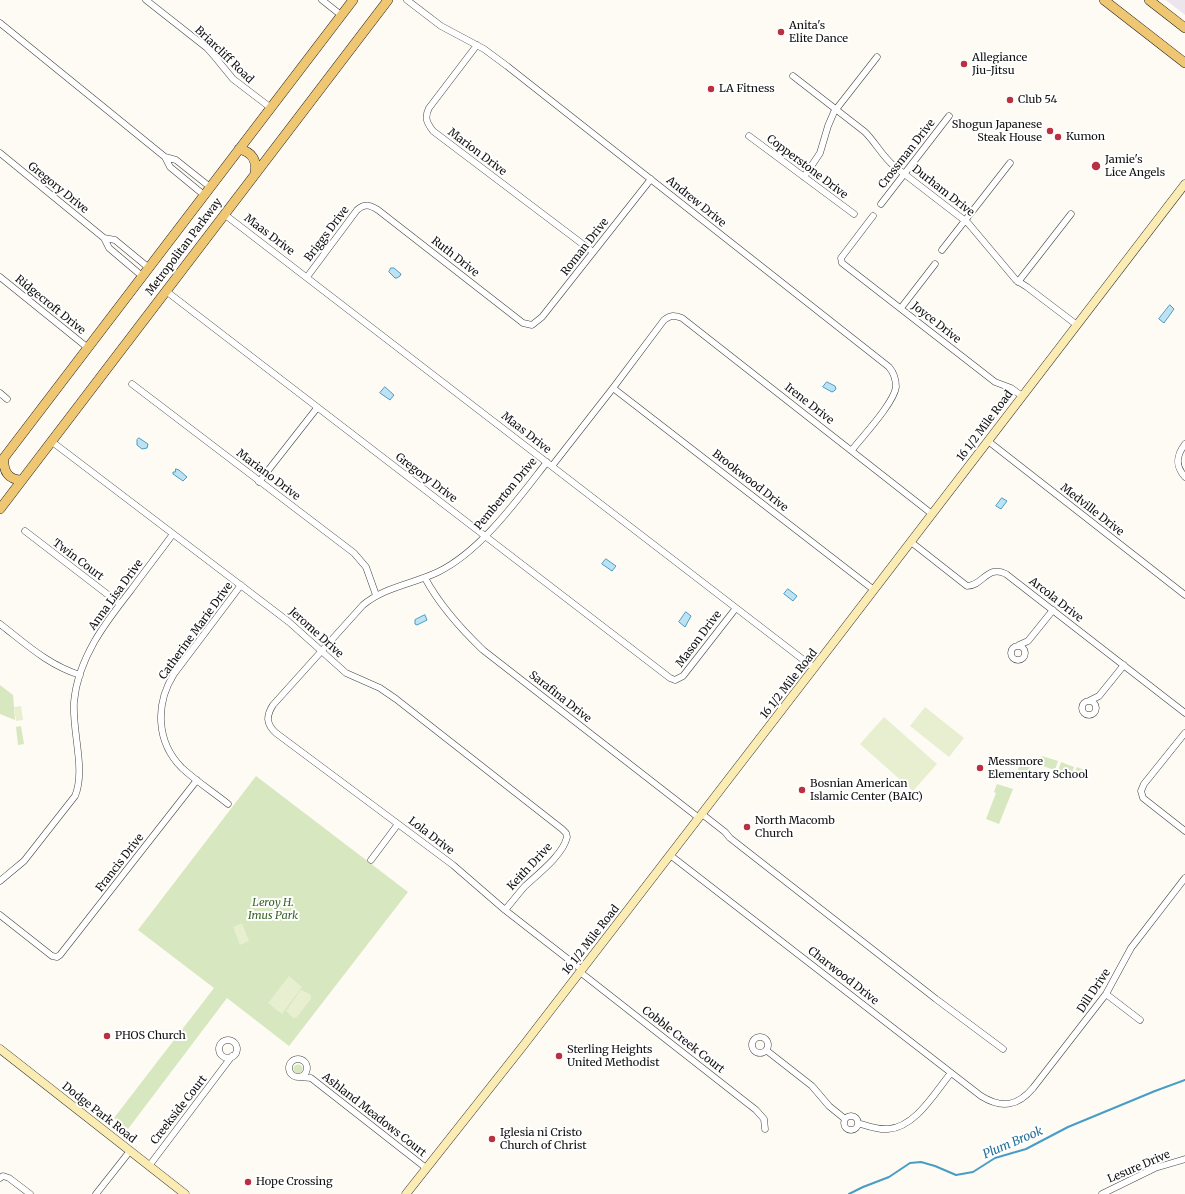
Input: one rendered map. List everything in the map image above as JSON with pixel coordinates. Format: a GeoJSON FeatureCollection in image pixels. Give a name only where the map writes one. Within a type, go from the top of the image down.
{"type":"FeatureCollection","features":[{"type":"Feature","properties":{"kind":"main road","name":"Metropolitan Parkway"},"geometry":{"type":"LineString","coordinates":[[2,460],[353,0]]}},
{"type":"Feature","properties":{"kind":"main road","name":"Metropolitan Parkway"},"geometry":{"type":"LineString","coordinates":[[0,509],[388,0]]}},
{"type":"Feature","properties":{"kind":"main road"},"geometry":{"type":"LineString","coordinates":[[1104,0],[1185,63]]}},
{"type":"Feature","properties":{"kind":"main road"},"geometry":{"type":"LineString","coordinates":[[1149,0],[1185,28]]}},
{"type":"Feature","properties":{"kind":"main road"},"geometry":{"type":"LineString","coordinates":[[239,149],[248,152],[253,156],[256,163],[255,173]]}},
{"type":"Feature","properties":{"kind":"main road"},"geometry":{"type":"LineString","coordinates":[[2,460],[7,475],[13,479],[22,480]]}},
{"type":"Feature","properties":{"kind":"street","name":"Briarcliff Road"},"geometry":{"type":"LineString","coordinates":[[146,0],[207,48],[215,56],[232,79],[271,108]]}},
{"type":"Feature","properties":{"kind":"street"},"geometry":{"type":"LineString","coordinates":[[322,0],[341,15]]}},
{"type":"Feature","properties":{"kind":"street","name":"Andrew Drive"},"geometry":{"type":"LineString","coordinates":[[406,0],[441,26],[477,45],[507,66],[883,361],[892,370],[896,380],[896,387],[893,396],[852,450]]}},
{"type":"Feature","properties":{"kind":"street"},"geometry":{"type":"LineString","coordinates":[[0,23],[165,157],[176,160],[210,187]]}},
{"type":"Feature","properties":{"kind":"street","name":"Marion Drive"},"geometry":{"type":"LineString","coordinates":[[477,45],[429,108],[426,116],[428,124],[433,131],[593,252]]}},
{"type":"Feature","properties":{"kind":"street"},"geometry":{"type":"LineString","coordinates":[[804,178],[820,153],[828,126],[836,110],[877,57]]}},
{"type":"Feature","properties":{"kind":"street","name":"Durham Drive"},"geometry":{"type":"LineString","coordinates":[[793,76],[865,132],[884,157],[972,228],[1007,271],[1018,282],[1027,287],[1077,326]]}},
{"type":"Feature","properties":{"kind":"street","name":"Crossman Drive"},"geometry":{"type":"LineString","coordinates":[[881,204],[949,116]]}},
{"type":"Feature","properties":{"kind":"street","name":"Copperstone Drive"},"geometry":{"type":"LineString","coordinates":[[749,136],[854,214]]}},
{"type":"Feature","properties":{"kind":"street","name":"Gregory Drive"},"geometry":{"type":"LineString","coordinates":[[0,153],[104,238],[109,248],[142,276]]}},
{"type":"Feature","properties":{"kind":"street"},"geometry":{"type":"LineString","coordinates":[[165,157],[170,167],[204,195]]}},
{"type":"Feature","properties":{"kind":"street"},"geometry":{"type":"LineString","coordinates":[[942,250],[1010,163]]}},
{"type":"Feature","properties":{"kind":"street","name":"Roman Drive"},"geometry":{"type":"LineString","coordinates":[[532,325],[542,317],[651,179]]}},
{"type":"Feature","properties":{"kind":"street","name":"16 1/2 Mile Road"},"geometry":{"type":"LineString","coordinates":[[406,1194],[581,971],[1185,184]]}},
{"type":"Feature","properties":{"kind":"street","name":"Briggs Drive"},"geometry":{"type":"LineString","coordinates":[[307,277],[357,210],[365,205]]}},
{"type":"Feature","properties":{"kind":"street","name":"Ruth Drive"},"geometry":{"type":"LineString","coordinates":[[365,205],[369,205],[378,210],[523,323],[532,325]]}},
{"type":"Feature","properties":{"kind":"street","name":"Maas Drive"},"geometry":{"type":"LineString","coordinates":[[224,214],[814,668]]}},
{"type":"Feature","properties":{"kind":"street"},"geometry":{"type":"LineString","coordinates":[[1018,282],[1072,214]]}},
{"type":"Feature","properties":{"kind":"street","name":"Joyce Drive"},"geometry":{"type":"LineString","coordinates":[[873,216],[843,256],[841,260],[842,263],[995,382],[1010,388],[1022,396]]}},
{"type":"Feature","properties":{"kind":"street","name":"Gregory Drive"},"geometry":{"type":"LineString","coordinates":[[104,238],[115,240],[149,268]]}},
{"type":"Feature","properties":{"kind":"street"},"geometry":{"type":"LineString","coordinates":[[901,308],[935,264]]}},
{"type":"Feature","properties":{"kind":"street","name":"Ridgecroft Drive"},"geometry":{"type":"LineString","coordinates":[[0,277],[88,348]]}},
{"type":"Feature","properties":{"kind":"street","name":"Gregory Drive"},"geometry":{"type":"LineString","coordinates":[[166,291],[666,676],[675,680]]}},
{"type":"Feature","properties":{"kind":"street","name":"Irene Drive"},"geometry":{"type":"LineString","coordinates":[[670,316],[682,318],[932,514]]}},
{"type":"Feature","properties":{"kind":"street","name":"Pemberton Drive"},"geometry":{"type":"LineString","coordinates":[[267,720],[273,705],[363,605],[376,594],[439,572],[453,563],[485,536],[550,464],[613,388],[664,320],[670,316]]}},
{"type":"Feature","properties":{"kind":"street","name":"Mariano Drive"},"geometry":{"type":"LineString","coordinates":[[132,384],[354,554],[366,567],[376,594]]}},
{"type":"Feature","properties":{"kind":"street","name":"Brookwood Drive"},"geometry":{"type":"LineString","coordinates":[[613,388],[874,590]]}},
{"type":"Feature","properties":{"kind":"street"},"geometry":{"type":"LineString","coordinates":[[0,393],[7,399]]}},
{"type":"Feature","properties":{"kind":"street"},"geometry":{"type":"LineString","coordinates":[[259,482],[317,408]]}},
{"type":"Feature","properties":{"kind":"street","name":"Jerome Drive"},"geometry":{"type":"LineString","coordinates":[[51,441],[242,585],[289,622],[346,673],[380,688],[396,698],[562,829],[566,833],[567,837]]}},
{"type":"Feature","properties":{"kind":"street","name":"Medville Drive"},"geometry":{"type":"LineString","coordinates":[[988,441],[1185,595]]}},
{"type":"Feature","properties":{"kind":"street"},"geometry":{"type":"LineString","coordinates":[[1185,444],[1179,453],[1177,462],[1181,473],[1185,477]]}},
{"type":"Feature","properties":{"kind":"street","name":"Twin Court"},"geometry":{"type":"LineString","coordinates":[[24,531],[120,604]]}},
{"type":"Feature","properties":{"kind":"street","name":"Anna Lisa Drive"},"geometry":{"type":"LineString","coordinates":[[0,881],[24,861],[68,805],[79,787],[80,773],[74,715],[75,694],[87,655],[96,637],[173,534]]}},
{"type":"Feature","properties":{"kind":"street","name":"Arcola Drive"},"geometry":{"type":"LineString","coordinates":[[911,542],[967,586],[975,584],[990,572],[1001,571],[1014,579],[1185,713]]}},
{"type":"Feature","properties":{"kind":"street","name":"Sarafina Drive"},"geometry":{"type":"LineString","coordinates":[[425,578],[435,597],[446,611],[483,650],[1004,1050]]}},
{"type":"Feature","properties":{"kind":"street","name":"Catherine Marie Drive"},"geometry":{"type":"LineString","coordinates":[[228,804],[197,780],[177,761],[167,746],[161,723],[160,711],[165,690],[174,674],[242,585]]}},
{"type":"Feature","properties":{"kind":"street","name":"Mason Drive"},"geometry":{"type":"LineString","coordinates":[[675,680],[683,676],[688,671],[736,608]]}},
{"type":"Feature","properties":{"kind":"street"},"geometry":{"type":"LineString","coordinates":[[1028,641],[1014,646],[1011,651],[1012,656],[1015,659],[1022,659],[1026,655],[1028,641],[1052,610]]}},
{"type":"Feature","properties":{"kind":"street"},"geometry":{"type":"LineString","coordinates":[[0,624],[53,664],[80,675]]}},
{"type":"Feature","properties":{"kind":"street"},"geometry":{"type":"LineString","coordinates":[[1018,645],[1023,646],[1026,650]]}},
{"type":"Feature","properties":{"kind":"street"},"geometry":{"type":"LineString","coordinates":[[1099,696],[1096,711],[1089,715],[1084,713],[1082,709],[1083,704],[1099,696],[1124,665]]}},
{"type":"Feature","properties":{"kind":"street"},"geometry":{"type":"LineString","coordinates":[[1089,701],[1094,702],[1097,706]]}},
{"type":"Feature","properties":{"kind":"street","name":"Lola Drive"},"geometry":{"type":"LineString","coordinates":[[267,720],[276,733],[453,865],[505,910],[581,971]]}},
{"type":"Feature","properties":{"kind":"street"},"geometry":{"type":"LineString","coordinates":[[1185,733],[1144,784],[1141,791],[1143,798],[1185,831]]}},
{"type":"Feature","properties":{"kind":"street","name":"Francis Drive"},"geometry":{"type":"LineString","coordinates":[[0,915],[52,956],[57,957],[62,954],[197,780]]}},
{"type":"Feature","properties":{"kind":"street"},"geometry":{"type":"LineString","coordinates":[[371,860],[398,824]]}},
{"type":"Feature","properties":{"kind":"street","name":"Keith Drive"},"geometry":{"type":"LineString","coordinates":[[505,910],[526,886],[547,867],[564,846],[567,837]]}},
{"type":"Feature","properties":{"kind":"street","name":"Charwood Drive"},"geometry":{"type":"LineString","coordinates":[[670,855],[986,1099],[999,1104],[1008,1104]]}},
{"type":"Feature","properties":{"kind":"street","name":"Dill Drive"},"geometry":{"type":"LineString","coordinates":[[1008,1104],[1020,1100],[1028,1095],[1106,994],[1132,948],[1185,878]]}},
{"type":"Feature","properties":{"kind":"street","name":"Cobble Creek Court"},"geometry":{"type":"LineString","coordinates":[[581,971],[756,1110],[764,1118],[765,1129]]}},
{"type":"Feature","properties":{"kind":"street"},"geometry":{"type":"LineString","coordinates":[[1106,994],[1140,1020]]}},
{"type":"Feature","properties":{"kind":"street"},"geometry":{"type":"LineString","coordinates":[[222,1055],[227,1058],[236,1052],[236,1046],[233,1042],[228,1040],[222,1042],[219,1047],[226,1066]]}},
{"type":"Feature","properties":{"kind":"street","name":"Dodge Park Road"},"geometry":{"type":"LineString","coordinates":[[0,1049],[185,1194]]}},
{"type":"Feature","properties":{"kind":"street"},"geometry":{"type":"LineString","coordinates":[[766,1050],[812,1086],[829,1106],[845,1119]]}},
{"type":"Feature","properties":{"kind":"street","name":"Creekside Court"},"geometry":{"type":"LineString","coordinates":[[149,1166],[226,1066],[232,1056]]}},
{"type":"Feature","properties":{"kind":"street"},"geometry":{"type":"LineString","coordinates":[[300,1077],[295,1077],[290,1073],[289,1067],[292,1062],[294,1060],[300,1060],[305,1063],[307,1069]]}},
{"type":"Feature","properties":{"kind":"street","name":"Ashland Meadows Court"},"geometry":{"type":"LineString","coordinates":[[307,1069],[311,1078],[426,1168]]}},
{"type":"Feature","properties":{"kind":"street","name":"Ashland Meadows Court"},"geometry":{"type":"LineString","coordinates":[[300,1077],[305,1074],[307,1069]]}},
{"type":"Feature","properties":{"kind":"street"},"geometry":{"type":"LineString","coordinates":[[858,1123],[854,1129],[847,1129],[844,1126],[845,1119],[848,1116],[853,1116],[857,1119],[858,1123],[873,1128],[889,1129],[910,1121],[920,1111],[951,1072]]}},
{"type":"Feature","properties":{"kind":"street","name":"Ashland Meadows Court"},"geometry":{"type":"LineString","coordinates":[[300,1077],[311,1078]]}},
{"type":"Feature","properties":{"kind":"street"},"geometry":{"type":"LineString","coordinates":[[96,1194],[130,1151]]}},
{"type":"Feature","properties":{"kind":"street","name":"Lesure Drive"},"geometry":{"type":"LineString","coordinates":[[1106,1193],[1155,1168],[1185,1159]]}},
{"type":"Feature","properties":{"kind":"street"},"geometry":{"type":"LineString","coordinates":[[0,1178],[3,1176],[9,1178],[30,1194]]}},
{"type":"Feature","properties":{"kind":"shaded area"},"geometry":{"type":"Polygon","coordinates":[[[1166,0],[1185,0],[1185,15],[1166,0]]]}},
{"type":"Feature","properties":{"kind":"green space"},"geometry":{"type":"Polygon","coordinates":[[[0,685],[13,695],[15,720],[0,714],[0,685]]]}},
{"type":"Feature","properties":{"kind":"green space"},"geometry":{"type":"Polygon","coordinates":[[[21,706],[23,720],[16,721],[14,707],[21,706]]]}},
{"type":"Feature","properties":{"kind":"green space"},"geometry":{"type":"Polygon","coordinates":[[[925,707],[964,738],[949,757],[910,726],[925,707]]]}},
{"type":"Feature","properties":{"kind":"green space"},"geometry":{"type":"Polygon","coordinates":[[[884,717],[937,764],[913,791],[860,744],[884,717]]]}},
{"type":"Feature","properties":{"kind":"green space"},"geometry":{"type":"Polygon","coordinates":[[[21,726],[24,744],[18,745],[16,727],[21,726]]]}},
{"type":"Feature","properties":{"kind":"green space"},"geometry":{"type":"Polygon","coordinates":[[[1042,756],[1058,761],[1055,770],[1039,765],[1042,756]]]}},
{"type":"Feature","properties":{"kind":"green space"},"geometry":{"type":"Polygon","coordinates":[[[1022,759],[1031,762],[1026,778],[1016,775],[1022,759]]]}},
{"type":"Feature","properties":{"kind":"green space"},"geometry":{"type":"Polygon","coordinates":[[[1061,762],[1074,767],[1071,776],[1058,771],[1061,762]]]}},
{"type":"Feature","properties":{"kind":"green space"},"geometry":{"type":"Polygon","coordinates":[[[1077,767],[1084,770],[1081,779],[1073,776],[1077,767]]]}},
{"type":"Feature","properties":{"kind":"green space","name":"Leroy H. Imus Park"},"geometry":{"type":"Polygon","coordinates":[[[256,776],[408,892],[289,1046],[227,998],[128,1129],[114,1118],[214,988],[138,930],[256,776]]]}},
{"type":"Feature","properties":{"kind":"green space"},"geometry":{"type":"Polygon","coordinates":[[[997,784],[1013,789],[999,824],[986,819],[996,793],[994,792],[997,784]]]}},
{"type":"Feature","properties":{"kind":"green space"},"geometry":{"type":"Polygon","coordinates":[[[242,923],[249,941],[240,945],[233,927],[242,923]]]}},
{"type":"Feature","properties":{"kind":"green space"},"geometry":{"type":"Polygon","coordinates":[[[289,976],[302,987],[282,1014],[268,1003],[289,976]]]}},
{"type":"Feature","properties":{"kind":"green space"},"geometry":{"type":"Polygon","coordinates":[[[302,990],[311,995],[311,999],[297,1017],[293,1018],[286,1011],[302,990]]]}},
{"type":"Feature","properties":{"kind":"green space"},"geometry":{"type":"Polygon","coordinates":[[[296,1065],[300,1065],[302,1069],[300,1073],[296,1073],[294,1071],[294,1067],[296,1065]]]}},
{"type":"Feature","properties":{"kind":"water"},"geometry":{"type":"Polygon","coordinates":[[[391,268],[394,268],[401,274],[400,276],[395,278],[389,272],[391,268]]]}},
{"type":"Feature","properties":{"kind":"water"},"geometry":{"type":"Polygon","coordinates":[[[1170,305],[1174,309],[1164,323],[1159,319],[1170,305]]]}},
{"type":"Feature","properties":{"kind":"water"},"geometry":{"type":"Polygon","coordinates":[[[827,382],[835,386],[836,389],[834,391],[832,392],[823,387],[827,382]]]}},
{"type":"Feature","properties":{"kind":"water"},"geometry":{"type":"Polygon","coordinates":[[[385,387],[394,395],[390,400],[380,393],[385,387]]]}},
{"type":"Feature","properties":{"kind":"water"},"geometry":{"type":"Polygon","coordinates":[[[139,438],[148,444],[147,448],[142,449],[137,445],[137,440],[139,438]]]}},
{"type":"Feature","properties":{"kind":"water"},"geometry":{"type":"Polygon","coordinates":[[[176,469],[187,477],[183,481],[173,474],[176,469]]]}},
{"type":"Feature","properties":{"kind":"water"},"geometry":{"type":"Polygon","coordinates":[[[1002,498],[1007,501],[1001,509],[996,506],[1002,498]]]}},
{"type":"Feature","properties":{"kind":"water"},"geometry":{"type":"Polygon","coordinates":[[[606,559],[616,566],[612,571],[602,564],[606,559]]]}},
{"type":"Feature","properties":{"kind":"water"},"geometry":{"type":"Polygon","coordinates":[[[788,589],[797,596],[793,601],[784,594],[788,589]]]}},
{"type":"Feature","properties":{"kind":"water"},"geometry":{"type":"Polygon","coordinates":[[[686,612],[691,616],[685,627],[679,622],[686,612]]]}},
{"type":"Feature","properties":{"kind":"water"},"geometry":{"type":"Polygon","coordinates":[[[425,615],[427,620],[417,625],[415,624],[415,620],[425,615]]]}},
{"type":"Feature","properties":{"kind":"waterway","name":"Plum Brook"},"geometry":{"type":"LineString","coordinates":[[849,1194],[889,1177],[910,1163],[921,1162],[956,1175],[973,1172],[995,1158],[1026,1149],[1068,1127],[1185,1080]]}},
{"type":"Feature","properties":{"kind":"place","name":"Anita's Elite Dance"},"geometry":{"type":"Point","coordinates":[781,32]}},
{"type":"Feature","properties":{"kind":"place","name":"Allegiance Jiu-Jitsu"},"geometry":{"type":"Point","coordinates":[964,64]}},
{"type":"Feature","properties":{"kind":"place","name":"LA Fitness"},"geometry":{"type":"Point","coordinates":[711,89]}},
{"type":"Feature","properties":{"kind":"place","name":"Club 54"},"geometry":{"type":"Point","coordinates":[1010,100]}},
{"type":"Feature","properties":{"kind":"place","name":"Shogun Japanese Steak House"},"geometry":{"type":"Point","coordinates":[1050,131]}},
{"type":"Feature","properties":{"kind":"place","name":"Kumon"},"geometry":{"type":"Point","coordinates":[1058,137]}},
{"type":"Feature","properties":{"kind":"place","name":"Jamie's Lice Angels"},"geometry":{"type":"Point","coordinates":[1096,166]}},
{"type":"Feature","properties":{"kind":"place","name":"Messmore Elementary School"},"geometry":{"type":"Point","coordinates":[980,768]}},
{"type":"Feature","properties":{"kind":"place","name":"Bosnian American Islamic Center (BAIC)"},"geometry":{"type":"Point","coordinates":[802,790]}},
{"type":"Feature","properties":{"kind":"place","name":"North Macomb Church"},"geometry":{"type":"Point","coordinates":[747,827]}},
{"type":"Feature","properties":{"kind":"place","name":"PHOS Church"},"geometry":{"type":"Point","coordinates":[107,1036]}},
{"type":"Feature","properties":{"kind":"place","name":"Sterling Heights United Methodist"},"geometry":{"type":"Point","coordinates":[559,1056]}},
{"type":"Feature","properties":{"kind":"place","name":"Iglesia ni Cristo Church of Christ"},"geometry":{"type":"Point","coordinates":[492,1139]}},
{"type":"Feature","properties":{"kind":"place","name":"Hope Crossing"},"geometry":{"type":"Point","coordinates":[248,1182]}}]}
